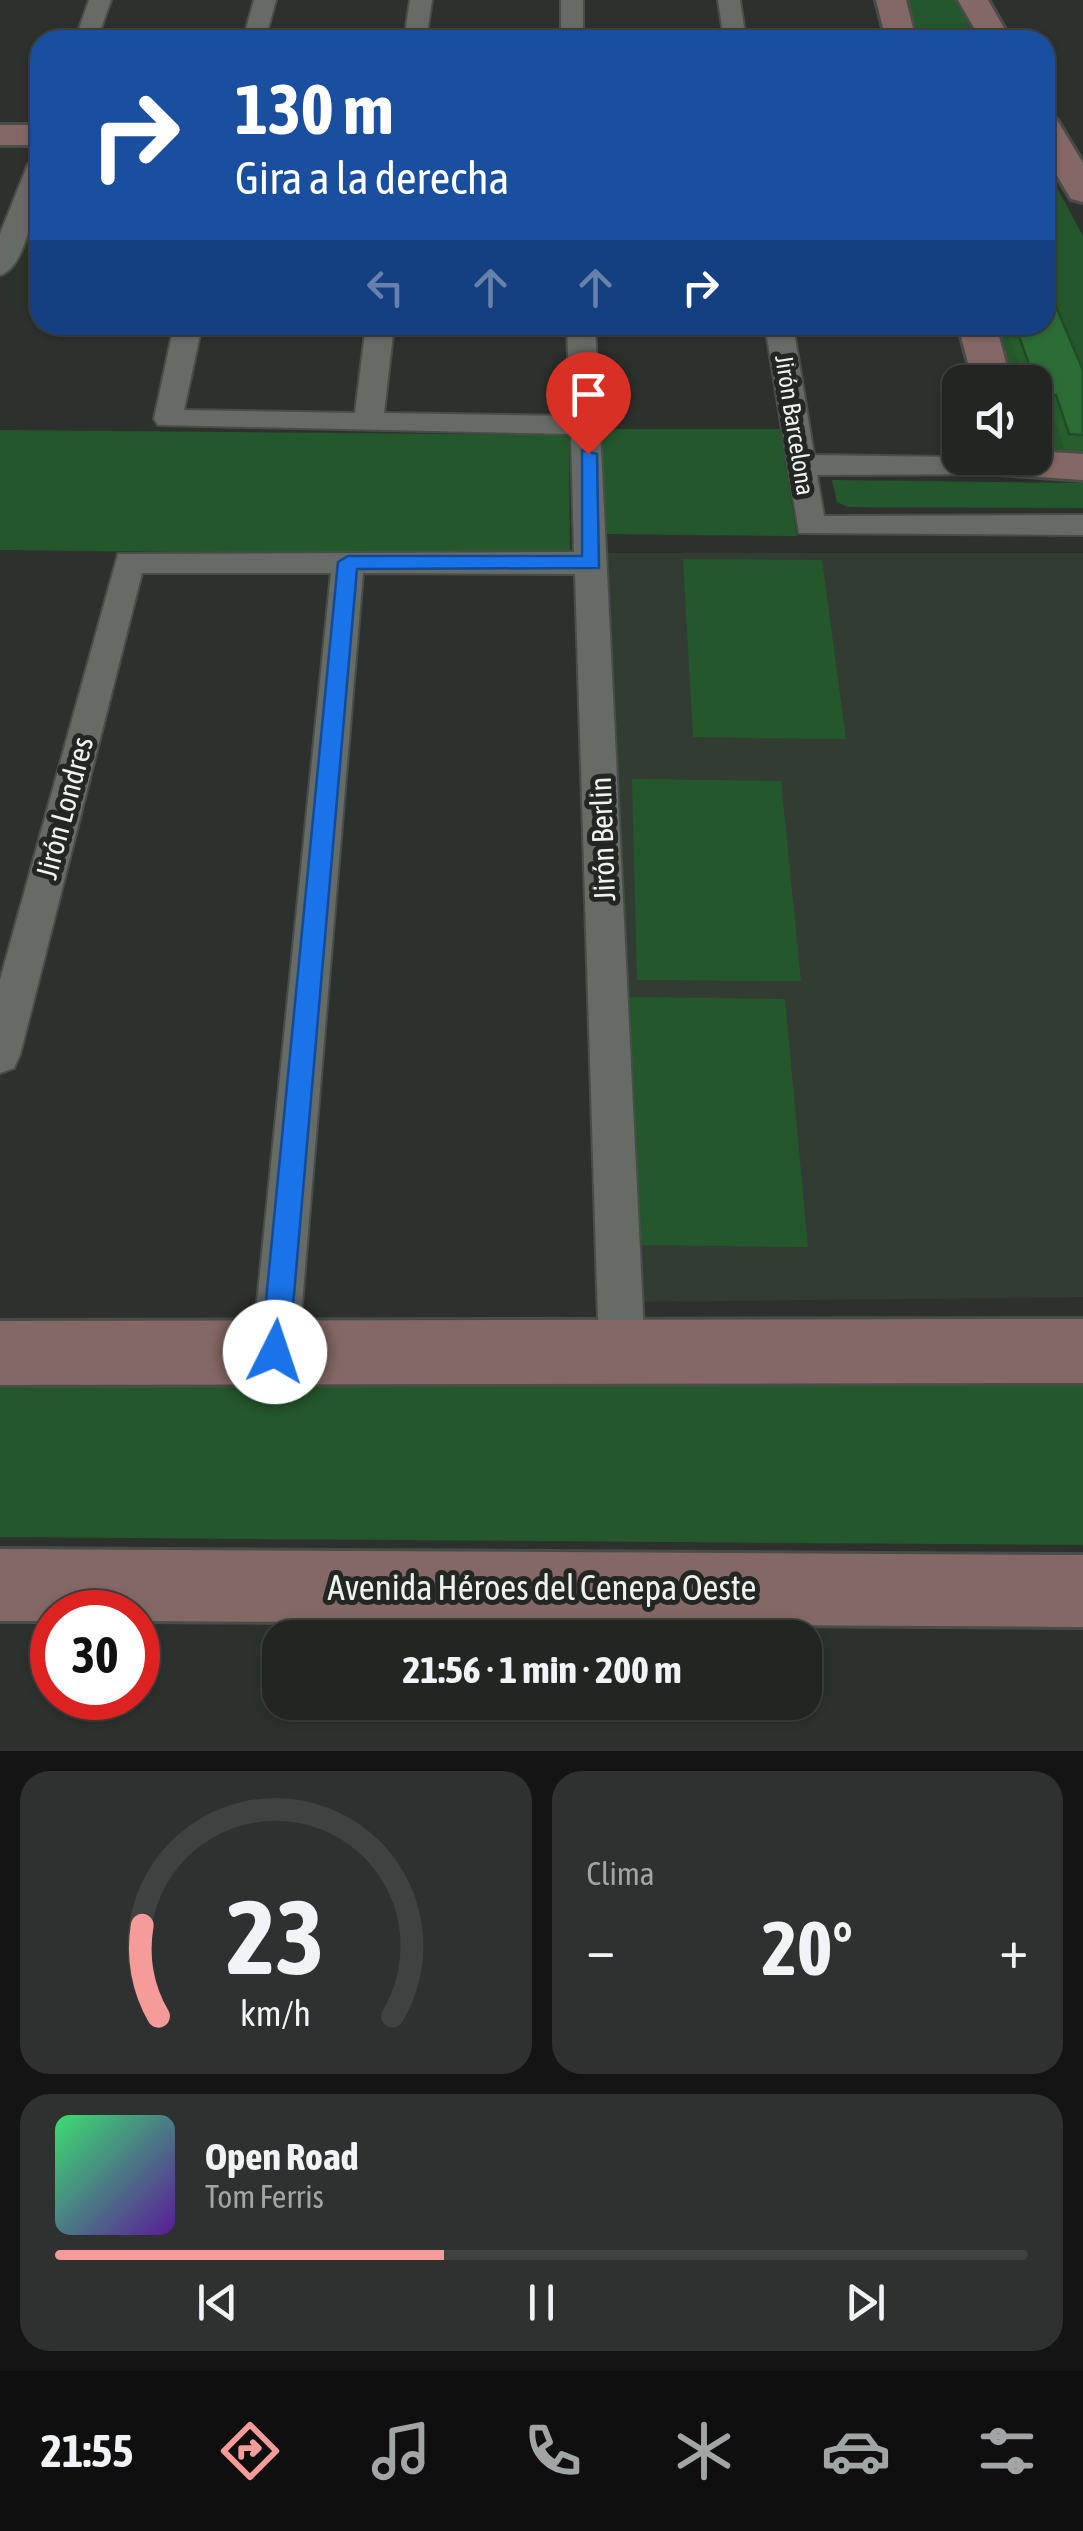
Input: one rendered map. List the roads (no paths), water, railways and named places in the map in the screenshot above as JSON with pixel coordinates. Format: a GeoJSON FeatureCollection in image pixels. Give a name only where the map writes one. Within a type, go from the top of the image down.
{"type":"FeatureCollection","features":[{"type":"Feature","properties":{"kind":"main road"},"geometry":{"type":"LineString","coordinates":[[891,0],[898,30]]}},
{"type":"Feature","properties":{"kind":"main road"},"geometry":{"type":"LineString","coordinates":[[974,0],[990,30]]}},
{"type":"Feature","properties":{"kind":"main road"},"geometry":{"type":"LineString","coordinates":[[0,135],[30,135]]}},
{"type":"Feature","properties":{"kind":"main road"},"geometry":{"type":"LineString","coordinates":[[1062,135],[1083,192]]}},
{"type":"Feature","properties":{"kind":"main road"},"geometry":{"type":"LineString","coordinates":[[980,335],[988,365]]}},
{"type":"Feature","properties":{"kind":"main road"},"geometry":{"type":"LineString","coordinates":[[1052,464],[1083,466]]}},
{"type":"Feature","properties":{"kind":"main road"},"geometry":{"type":"LineString","coordinates":[[0,1352],[1083,1352]]}},
{"type":"Feature","properties":{"kind":"main road","name":"Avenida Héroes del Cenepa Oeste"},"geometry":{"type":"LineString","coordinates":[[0,1584],[1083,1591]]}},
{"type":"Feature","properties":{"kind":"street"},"geometry":{"type":"LineString","coordinates":[[90,30],[100,0]]}},
{"type":"Feature","properties":{"kind":"street"},"geometry":{"type":"LineString","coordinates":[[257,30],[265,0]]}},
{"type":"Feature","properties":{"kind":"street"},"geometry":{"type":"LineString","coordinates":[[416,30],[421,0]]}},
{"type":"Feature","properties":{"kind":"street"},"geometry":{"type":"LineString","coordinates":[[572,0],[572,30]]}},
{"type":"Feature","properties":{"kind":"street"},"geometry":{"type":"LineString","coordinates":[[728,0],[733,30]]}},
{"type":"Feature","properties":{"kind":"street"},"geometry":{"type":"LineString","coordinates":[[0,267],[30,190]]}},
{"type":"Feature","properties":{"kind":"street"},"geometry":{"type":"LineString","coordinates":[[186,335],[168,419],[586,426]]}},
{"type":"Feature","properties":{"kind":"street"},"geometry":{"type":"LineString","coordinates":[[368,422],[379,335]]}},
{"type":"Feature","properties":{"kind":"street","name":"Jirón Berlin"},"geometry":{"type":"LineString","coordinates":[[581,335],[622,1353]]}},
{"type":"Feature","properties":{"kind":"street","name":"Jirón Barcelona"},"geometry":{"type":"LineString","coordinates":[[781,335],[810,526],[1083,525]]}},
{"type":"Feature","properties":{"kind":"street"},"geometry":{"type":"LineString","coordinates":[[801,465],[942,462]]}},
{"type":"Feature","properties":{"kind":"street","name":"Jirón Londres"},"geometry":{"type":"LineString","coordinates":[[0,1054],[130,562],[348,562]]}},
{"type":"Feature","properties":{"kind":"street"},"geometry":{"type":"LineString","coordinates":[[275,1352],[348,562],[592,563]]}}]}
